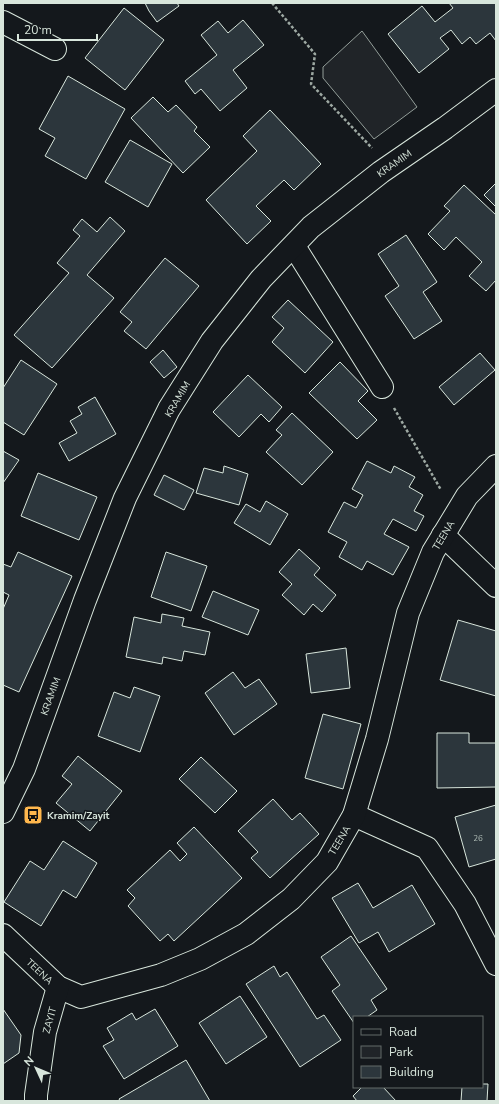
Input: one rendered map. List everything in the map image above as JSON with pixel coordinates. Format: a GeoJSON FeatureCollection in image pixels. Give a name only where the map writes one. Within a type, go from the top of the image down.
{"type":"FeatureCollection","features":[{"type":"Feature","properties":{"kind":"street"},"geometry":{"type":"LineString","coordinates":[[3,22],[55,49]]}},
{"type":"Feature","properties":{"kind":"street","name":"KRAMIM"},"geometry":{"type":"LineString","coordinates":[[3,812],[24,769],[85,600],[125,498],[169,409],[212,341],[261,279],[311,227],[388,166],[445,128],[496,90]]}},
{"type":"Feature","properties":{"kind":"street"},"geometry":{"type":"LineString","coordinates":[[294,246],[382,386]]}},
{"type":"Feature","properties":{"kind":"street","name":"TEENA"},"geometry":{"type":"LineString","coordinates":[[3,935],[58,987],[82,997],[161,975],[200,959],[246,934],[291,899],[327,862],[354,815],[377,739],[408,613],[433,552],[443,535],[467,496],[496,466]]}},
{"type":"Feature","properties":{"kind":"street"},"geometry":{"type":"LineString","coordinates":[[443,535],[496,586]]}},
{"type":"Feature","properties":{"kind":"street"},"geometry":{"type":"LineString","coordinates":[[354,815],[428,848],[466,904],[496,964]]}},
{"type":"Feature","properties":{"kind":"street","name":"ZAYIT"},"geometry":{"type":"LineString","coordinates":[[36,1101],[45,1032],[58,987]]}},
{"type":"Feature","properties":{"kind":"path"},"geometry":{"type":"LineString","coordinates":[[272,3],[315,54],[311,84],[388,166]]}},
{"type":"Feature","properties":{"kind":"path"},"geometry":{"type":"LineString","coordinates":[[382,386],[456,515]]}},
{"type":"Feature","properties":{"kind":"green space"},"geometry":{"type":"Polygon","coordinates":[[[362,31],[417,107],[374,139],[323,78],[323,67],[362,31]]]}},
{"type":"Feature","properties":{"kind":"building"},"geometry":{"type":"Polygon","coordinates":[[[145,3],[177,3],[179,6],[157,22],[145,3]]]}},
{"type":"Feature","properties":{"kind":"building"},"geometry":{"type":"Polygon","coordinates":[[[449,3],[496,3],[496,41],[490,33],[476,44],[470,37],[462,44],[451,30],[440,38],[449,49],[419,73],[388,34],[422,6],[435,22],[453,8],[449,3]]]}},
{"type":"Feature","properties":{"kind":"building"},"geometry":{"type":"Polygon","coordinates":[[[124,8],[164,40],[125,90],[85,58],[124,8]]]}},
{"type":"Feature","properties":{"kind":"building"},"geometry":{"type":"Polygon","coordinates":[[[243,20],[264,45],[233,70],[247,88],[220,111],[201,89],[195,94],[185,81],[217,55],[201,35],[218,21],[228,33],[243,20]]]}},
{"type":"Feature","properties":{"kind":"building"},"geometry":{"type":"Polygon","coordinates":[[[68,76],[125,109],[86,179],[45,156],[55,138],[39,129],[68,76]]]}},
{"type":"Feature","properties":{"kind":"building"},"geometry":{"type":"Polygon","coordinates":[[[153,97],[168,112],[176,105],[197,127],[194,131],[210,147],[183,173],[131,118],[153,97]]]}},
{"type":"Feature","properties":{"kind":"building"},"geometry":{"type":"Polygon","coordinates":[[[270,110],[321,164],[294,190],[284,180],[256,206],[271,221],[247,244],[206,200],[257,151],[243,136],[270,110]]]}},
{"type":"Feature","properties":{"kind":"building"},"geometry":{"type":"Polygon","coordinates":[[[130,140],[172,164],[148,207],[105,182],[130,140]]]}},
{"type":"Feature","properties":{"kind":"building"},"geometry":{"type":"Polygon","coordinates":[[[496,183],[496,207],[484,195],[496,183]]]}},
{"type":"Feature","properties":{"kind":"building"},"geometry":{"type":"Polygon","coordinates":[[[464,185],[496,215],[496,280],[486,291],[469,276],[482,262],[456,237],[444,250],[428,234],[450,211],[444,206],[464,185]]]}},
{"type":"Feature","properties":{"kind":"building"},"geometry":{"type":"Polygon","coordinates":[[[110,217],[125,231],[87,275],[114,298],[52,368],[14,335],[69,273],[57,263],[80,236],[73,230],[82,219],[97,232],[110,217]]]}},
{"type":"Feature","properties":{"kind":"building"},"geometry":{"type":"Polygon","coordinates":[[[406,235],[437,282],[423,292],[442,321],[414,339],[385,296],[399,286],[378,254],[406,235]]]}},
{"type":"Feature","properties":{"kind":"building"},"geometry":{"type":"Polygon","coordinates":[[[165,258],[199,286],[146,349],[124,331],[132,322],[120,312],[165,258]]]}},
{"type":"Feature","properties":{"kind":"building"},"geometry":{"type":"Polygon","coordinates":[[[288,300],[333,342],[305,373],[272,342],[284,328],[272,317],[288,300]]]}},
{"type":"Feature","properties":{"kind":"building"},"geometry":{"type":"Polygon","coordinates":[[[163,350],[177,367],[164,378],[150,362],[163,350]]]}},
{"type":"Feature","properties":{"kind":"building"},"geometry":{"type":"Polygon","coordinates":[[[480,353],[495,370],[454,405],[439,387],[480,353]]]}},
{"type":"Feature","properties":{"kind":"building"},"geometry":{"type":"Polygon","coordinates":[[[21,360],[57,384],[24,435],[3,422],[3,388],[21,360]]]}},
{"type":"Feature","properties":{"kind":"building"},"geometry":{"type":"Polygon","coordinates":[[[340,362],[368,391],[358,401],[377,420],[357,439],[309,393],[340,362]]]}},
{"type":"Feature","properties":{"kind":"building"},"geometry":{"type":"Polygon","coordinates":[[[248,375],[282,407],[269,422],[261,414],[239,437],[213,412],[248,375]]]}},
{"type":"Feature","properties":{"kind":"building"},"geometry":{"type":"Polygon","coordinates":[[[95,397],[116,434],[69,461],[59,443],[77,433],[70,421],[82,414],[78,407],[95,397]]]}},
{"type":"Feature","properties":{"kind":"building"},"geometry":{"type":"Polygon","coordinates":[[[292,413],[333,452],[302,485],[266,452],[282,435],[276,430],[292,413]]]}},
{"type":"Feature","properties":{"kind":"building"},"geometry":{"type":"Polygon","coordinates":[[[3,451],[19,460],[3,483],[3,451]]]}},
{"type":"Feature","properties":{"kind":"building"},"geometry":{"type":"Polygon","coordinates":[[[367,461],[391,473],[394,466],[415,477],[409,487],[423,495],[414,511],[424,516],[416,531],[393,519],[384,534],[409,547],[393,575],[367,561],[362,570],[339,557],[347,542],[328,532],[344,502],[356,508],[363,495],[352,489],[367,461]]]}},
{"type":"Feature","properties":{"kind":"building"},"geometry":{"type":"Polygon","coordinates":[[[224,466],[248,474],[239,505],[196,493],[204,468],[223,473],[224,466]]]}},
{"type":"Feature","properties":{"kind":"building"},"geometry":{"type":"Polygon","coordinates":[[[38,473],[97,497],[79,540],[21,516],[38,473]]]}},
{"type":"Feature","properties":{"kind":"building"},"geometry":{"type":"Polygon","coordinates":[[[164,475],[194,490],[184,510],[154,495],[164,475]]]}},
{"type":"Feature","properties":{"kind":"building"},"geometry":{"type":"Polygon","coordinates":[[[266,501],[288,514],[270,545],[234,523],[246,504],[260,512],[266,501]]]}},
{"type":"Feature","properties":{"kind":"building"},"geometry":{"type":"Polygon","coordinates":[[[299,549],[320,568],[314,575],[336,595],[322,612],[313,604],[304,615],[282,595],[292,584],[279,572],[299,549]]]}},
{"type":"Feature","properties":{"kind":"building"},"geometry":{"type":"Polygon","coordinates":[[[18,552],[72,576],[19,692],[3,685],[3,609],[9,595],[3,592],[3,564],[11,567],[18,552]]]}},
{"type":"Feature","properties":{"kind":"building"},"geometry":{"type":"Polygon","coordinates":[[[166,552],[207,566],[191,611],[151,597],[166,552]]]}},
{"type":"Feature","properties":{"kind":"building"},"geometry":{"type":"Polygon","coordinates":[[[213,591],[259,610],[248,635],[202,617],[213,591]]]}},
{"type":"Feature","properties":{"kind":"building"},"geometry":{"type":"Polygon","coordinates":[[[162,614],[184,618],[182,626],[210,632],[205,655],[184,651],[182,661],[163,657],[162,664],[126,657],[134,617],[161,623],[162,614]]]}},
{"type":"Feature","properties":{"kind":"building"},"geometry":{"type":"Polygon","coordinates":[[[458,620],[496,631],[496,696],[440,680],[458,620]]]}},
{"type":"Feature","properties":{"kind":"building"},"geometry":{"type":"Polygon","coordinates":[[[346,648],[350,688],[311,693],[306,654],[346,648]]]}},
{"type":"Feature","properties":{"kind":"building"},"geometry":{"type":"Polygon","coordinates":[[[233,672],[245,688],[259,679],[277,704],[234,735],[205,693],[233,672]]]}},
{"type":"Feature","properties":{"kind":"building"},"geometry":{"type":"Polygon","coordinates":[[[134,687],[160,696],[140,752],[98,736],[114,692],[130,698],[134,687]]]}},
{"type":"Feature","properties":{"kind":"building"},"geometry":{"type":"Polygon","coordinates":[[[323,714],[361,724],[343,789],[305,778],[323,714]]]}},
{"type":"Feature","properties":{"kind":"building"},"geometry":{"type":"Polygon","coordinates":[[[437,733],[469,733],[469,743],[496,743],[496,787],[437,788],[437,733]]]}},
{"type":"Feature","properties":{"kind":"building"},"geometry":{"type":"Polygon","coordinates":[[[78,756],[122,791],[90,831],[56,803],[72,784],[62,776],[78,756]]]}},
{"type":"Feature","properties":{"kind":"building"},"geometry":{"type":"Polygon","coordinates":[[[201,757],[237,791],[215,813],[179,779],[201,757]]]}},
{"type":"Feature","properties":{"kind":"building"},"geometry":{"type":"Polygon","coordinates":[[[273,799],[292,820],[300,813],[319,834],[270,878],[251,858],[258,852],[238,831],[273,799]]]}},
{"type":"Feature","properties":{"kind":"building"},"geometry":{"type":"Polygon","coordinates":[[[496,805],[496,859],[469,867],[455,817],[496,805]]]}},
{"type":"Feature","properties":{"kind":"building"},"geometry":{"type":"Polygon","coordinates":[[[194,827],[242,878],[174,941],[168,934],[160,941],[128,906],[135,898],[127,890],[170,850],[180,861],[187,854],[177,843],[194,827]]]}},
{"type":"Feature","properties":{"kind":"building"},"geometry":{"type":"Polygon","coordinates":[[[63,841],[97,863],[76,898],[63,890],[41,926],[4,902],[30,861],[44,870],[63,841]]]}},
{"type":"Feature","properties":{"kind":"building"},"geometry":{"type":"Polygon","coordinates":[[[358,883],[373,908],[412,885],[435,924],[389,952],[378,932],[359,943],[332,898],[358,883]]]}},
{"type":"Feature","properties":{"kind":"building"},"geometry":{"type":"Polygon","coordinates":[[[351,936],[387,989],[371,1000],[377,1010],[368,1016],[353,1016],[353,1022],[332,991],[340,985],[321,957],[351,936]]]}},
{"type":"Feature","properties":{"kind":"building"},"geometry":{"type":"Polygon","coordinates":[[[274,966],[280,977],[287,972],[317,1019],[324,1015],[341,1040],[300,1067],[246,984],[274,966]]]}},
{"type":"Feature","properties":{"kind":"building"},"geometry":{"type":"Polygon","coordinates":[[[240,996],[267,1037],[226,1064],[199,1023],[240,996]]]}},
{"type":"Feature","properties":{"kind":"building"},"geometry":{"type":"Polygon","coordinates":[[[3,1009],[21,1035],[19,1053],[3,1064],[3,1009]]]}},
{"type":"Feature","properties":{"kind":"building"},"geometry":{"type":"Polygon","coordinates":[[[155,1009],[178,1046],[124,1079],[103,1046],[114,1040],[107,1028],[132,1013],[136,1020],[155,1009]]]}},
{"type":"Feature","properties":{"kind":"building"},"geometry":{"type":"Polygon","coordinates":[[[186,1060],[210,1101],[120,1101],[119,1099],[186,1060]]]}},
{"type":"Feature","properties":{"kind":"building"},"geometry":{"type":"Polygon","coordinates":[[[483,1084],[488,1084],[487,1101],[461,1101],[462,1088],[483,1088],[483,1084]]]}},
{"type":"Feature","properties":{"kind":"building"},"geometry":{"type":"Polygon","coordinates":[[[361,1088],[384,1088],[396,1101],[357,1101],[353,1096],[361,1088]]]}},
{"type":"Feature","properties":{"kind":"place","name":"Kramim/Zayit"},"geometry":{"type":"Point","coordinates":[33,815]}}]}
